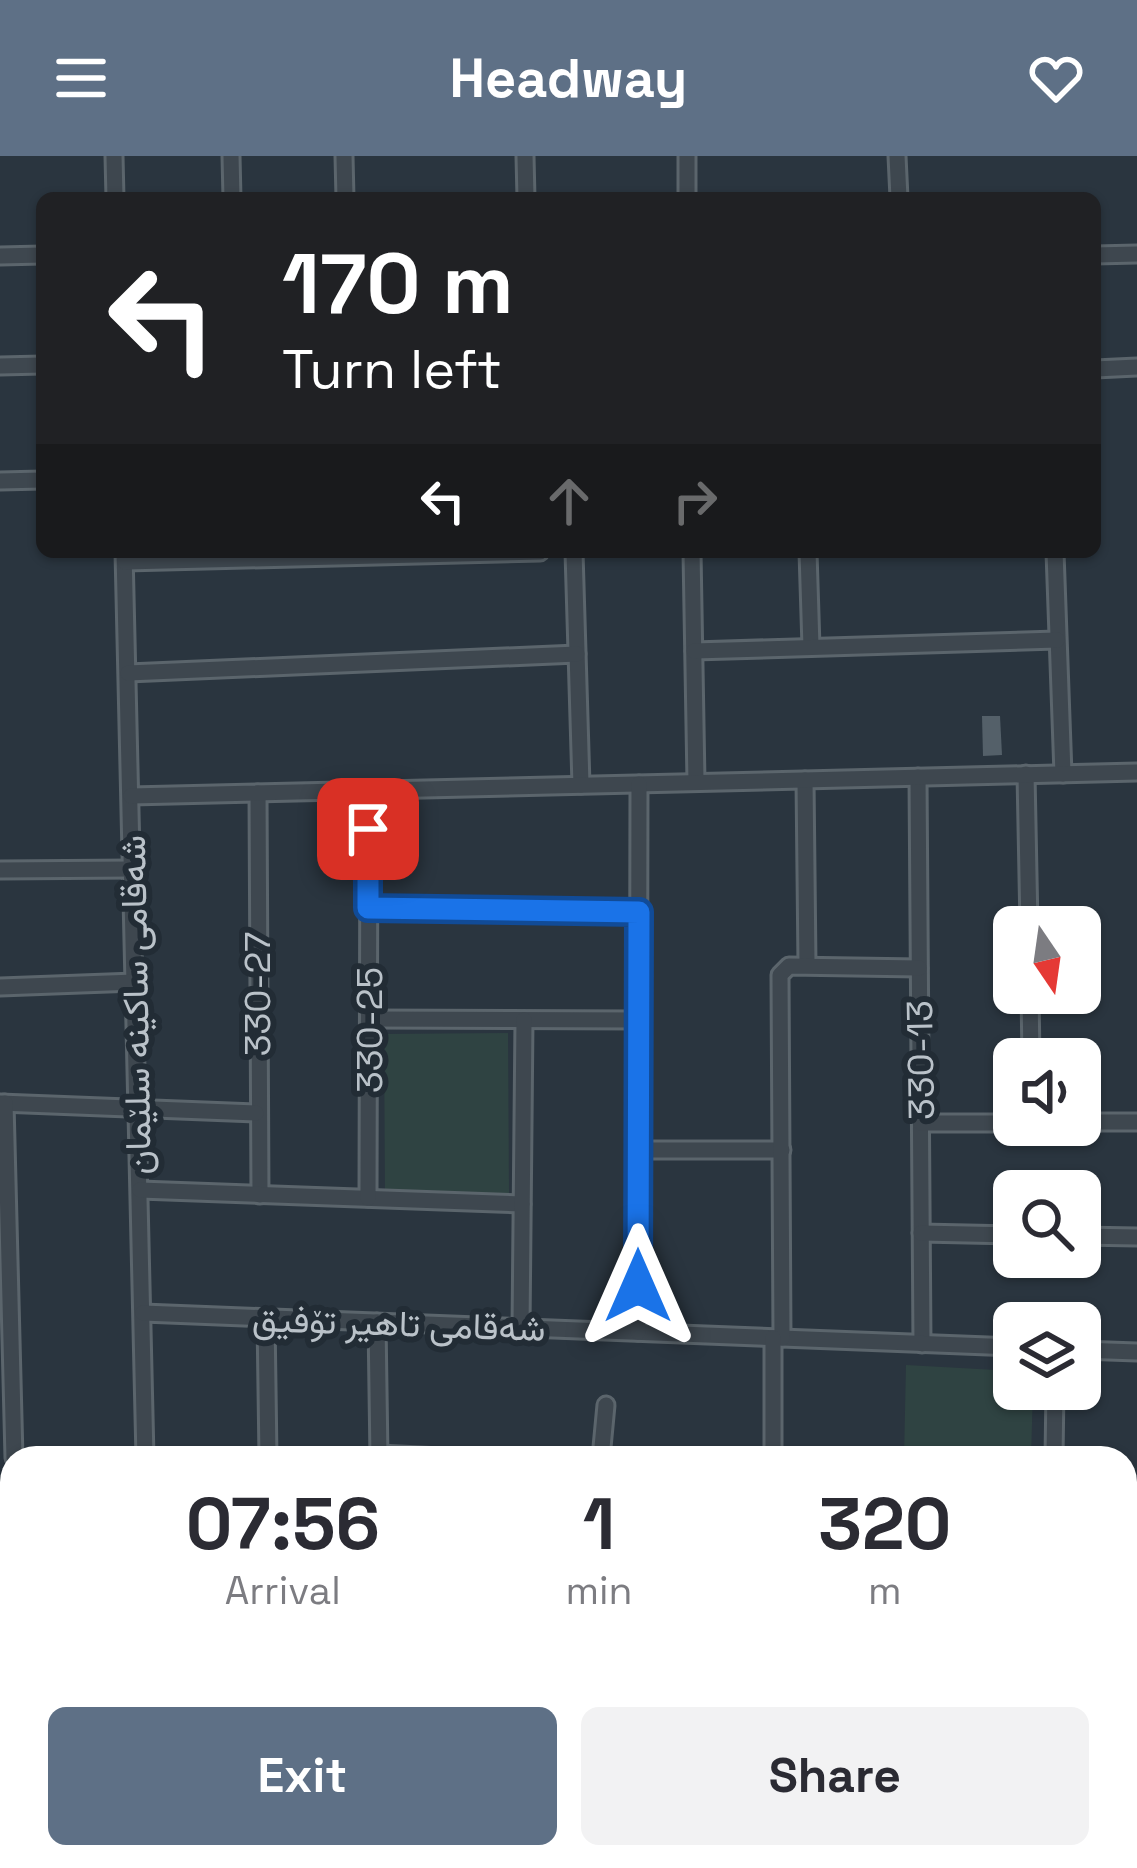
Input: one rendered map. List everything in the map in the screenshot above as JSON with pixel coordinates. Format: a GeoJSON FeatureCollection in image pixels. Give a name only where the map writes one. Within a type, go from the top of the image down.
{"type":"FeatureCollection","features":[{"type":"Feature","properties":{"kind":"street"},"geometry":{"type":"LineString","coordinates":[[114,156],[115,192]]}},
{"type":"Feature","properties":{"kind":"street"},"geometry":{"type":"LineString","coordinates":[[231,156],[232,192]]}},
{"type":"Feature","properties":{"kind":"street"},"geometry":{"type":"LineString","coordinates":[[344,156],[345,192]]}},
{"type":"Feature","properties":{"kind":"street"},"geometry":{"type":"LineString","coordinates":[[525,156],[526,192]]}},
{"type":"Feature","properties":{"kind":"street"},"geometry":{"type":"LineString","coordinates":[[687,156],[687,192]]}},
{"type":"Feature","properties":{"kind":"street"},"geometry":{"type":"LineString","coordinates":[[897,156],[898,192]]}},
{"type":"Feature","properties":{"kind":"street"},"geometry":{"type":"LineString","coordinates":[[1101,255],[1137,254]]}},
{"type":"Feature","properties":{"kind":"street"},"geometry":{"type":"LineString","coordinates":[[0,256],[36,255]]}},
{"type":"Feature","properties":{"kind":"street"},"geometry":{"type":"LineString","coordinates":[[0,366],[36,365]]}},
{"type":"Feature","properties":{"kind":"street"},"geometry":{"type":"LineString","coordinates":[[1101,369],[1137,368]]}},
{"type":"Feature","properties":{"kind":"street"},"geometry":{"type":"LineString","coordinates":[[0,482],[36,480]]}},
{"type":"Feature","properties":{"kind":"street","name":"شەقامی ساکینە سلێمان"},"geometry":{"type":"LineString","coordinates":[[124,558],[146,1446]]}},
{"type":"Feature","properties":{"kind":"street"},"geometry":{"type":"LineString","coordinates":[[574,558],[581,785]]}},
{"type":"Feature","properties":{"kind":"street"},"geometry":{"type":"LineString","coordinates":[[692,558],[695,782]]}},
{"type":"Feature","properties":{"kind":"street"},"geometry":{"type":"LineString","coordinates":[[808,558],[811,647]]}},
{"type":"Feature","properties":{"kind":"street"},"geometry":{"type":"LineString","coordinates":[[1055,558],[1063,774]]}},
{"type":"Feature","properties":{"kind":"street"},"geometry":{"type":"LineString","coordinates":[[694,651],[1058,640]]}},
{"type":"Feature","properties":{"kind":"street"},"geometry":{"type":"LineString","coordinates":[[128,673],[577,654]]}},
{"type":"Feature","properties":{"kind":"street"},"geometry":{"type":"LineString","coordinates":[[131,796],[1137,772],[1137,792]]}},
{"type":"Feature","properties":{"kind":"street"},"geometry":{"type":"LineString","coordinates":[[1026,774],[1029,906]]}},
{"type":"Feature","properties":{"kind":"street","name":"330-13"},"geometry":{"type":"LineString","coordinates":[[918,777],[922,1343]]}},
{"type":"Feature","properties":{"kind":"street"},"geometry":{"type":"LineString","coordinates":[[805,780],[807,965]]}},
{"type":"Feature","properties":{"kind":"street"},"geometry":{"type":"LineString","coordinates":[[638,1332],[639,784]]}},
{"type":"Feature","properties":{"kind":"street","name":"330-25"},"geometry":{"type":"LineString","coordinates":[[368,790],[368,1198]]}},
{"type":"Feature","properties":{"kind":"street","name":"330-27"},"geometry":{"type":"LineString","coordinates":[[258,793],[260,1195]]}},
{"type":"Feature","properties":{"kind":"street"},"geometry":{"type":"LineString","coordinates":[[0,871],[132,868]]}},
{"type":"Feature","properties":{"kind":"street"},"geometry":{"type":"LineString","coordinates":[[368,908],[639,912]]}},
{"type":"Feature","properties":{"kind":"street"},"geometry":{"type":"LineString","coordinates":[[772,1446],[782,1150],[780,975],[789,966],[807,965],[919,968]]}},
{"type":"Feature","properties":{"kind":"street"},"geometry":{"type":"LineString","coordinates":[[0,987],[135,982]]}},
{"type":"Feature","properties":{"kind":"street"},"geometry":{"type":"LineString","coordinates":[[369,1019],[639,1020]]}},
{"type":"Feature","properties":{"kind":"street"},"geometry":{"type":"LineString","coordinates":[[521,1328],[524,1020]]}},
{"type":"Feature","properties":{"kind":"street"},"geometry":{"type":"LineString","coordinates":[[14,1446],[2,1103],[256,1113]]}},
{"type":"Feature","properties":{"kind":"street"},"geometry":{"type":"LineString","coordinates":[[1101,1122],[1137,1122]]}},
{"type":"Feature","properties":{"kind":"street"},"geometry":{"type":"LineString","coordinates":[[921,1124],[993,1123]]}},
{"type":"Feature","properties":{"kind":"street"},"geometry":{"type":"LineString","coordinates":[[638,1150],[782,1150]]}},
{"type":"Feature","properties":{"kind":"street"},"geometry":{"type":"LineString","coordinates":[[140,1190],[522,1204]]}},
{"type":"Feature","properties":{"kind":"street"},"geometry":{"type":"LineString","coordinates":[[921,1233],[993,1235]]}},
{"type":"Feature","properties":{"kind":"street"},"geometry":{"type":"LineString","coordinates":[[1101,1236],[1137,1237]]}},
{"type":"Feature","properties":{"kind":"street","name":"شەقامی تاهیر تۆفیق"},"geometry":{"type":"LineString","coordinates":[[143,1313],[993,1346]]}},
{"type":"Feature","properties":{"kind":"street"},"geometry":{"type":"LineString","coordinates":[[266,1318],[268,1446]]}},
{"type":"Feature","properties":{"kind":"street"},"geometry":{"type":"LineString","coordinates":[[377,1322],[379,1446]]}},
{"type":"Feature","properties":{"kind":"street"},"geometry":{"type":"LineString","coordinates":[[1101,1351],[1137,1352]]}},
{"type":"Feature","properties":{"kind":"street"},"geometry":{"type":"LineString","coordinates":[[603,1446],[606,1406]]}},
{"type":"Feature","properties":{"kind":"street"},"geometry":{"type":"LineString","coordinates":[[1054,1446],[1055,1410]]}},
{"type":"Feature","properties":{"kind":"green space"},"geometry":{"type":"Polygon","coordinates":[[[508,1033],[509,1193],[385,1194],[384,1034],[508,1033]]]}},
{"type":"Feature","properties":{"kind":"green space"},"geometry":{"type":"Polygon","coordinates":[[[906,1365],[993,1370],[993,1410],[1032,1410],[1031,1446],[904,1446],[906,1365]]]}},
{"type":"Feature","properties":{"kind":"building"},"geometry":{"type":"Polygon","coordinates":[[[982,716],[1000,716],[1002,755],[983,756],[982,716]]]}},
{"type":"Feature","properties":{"kind":"route"},"geometry":{"type":"LineString","coordinates":[[368,829],[368,908],[639,912],[638,1286]]}}]}
